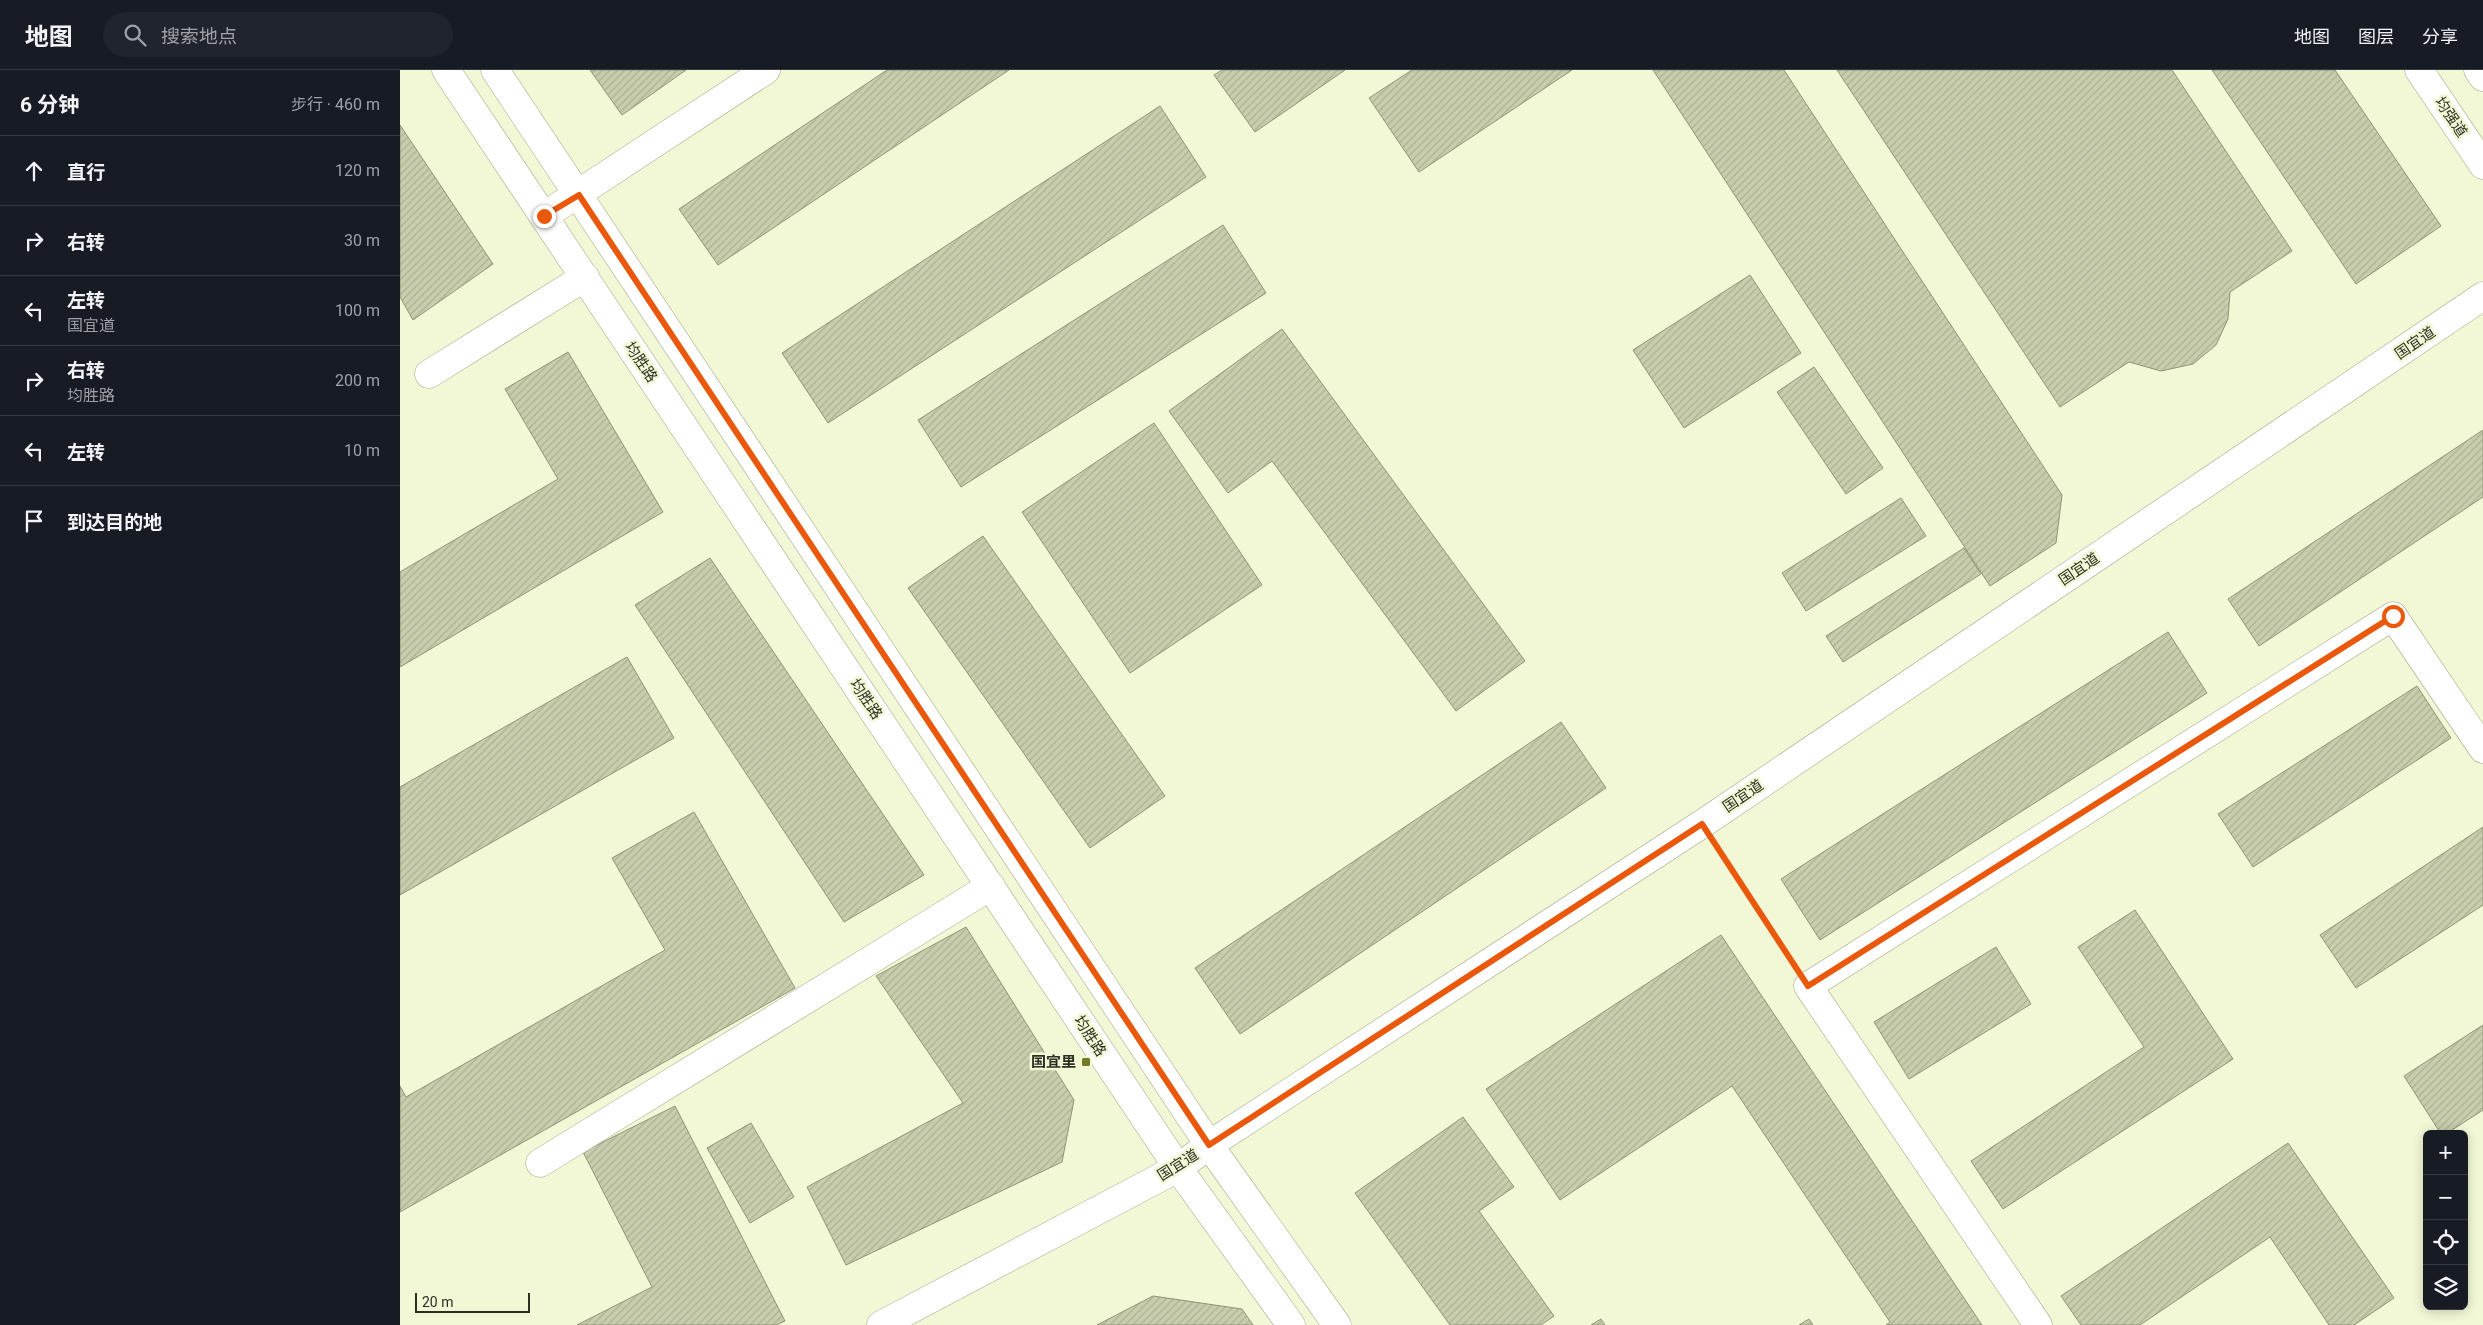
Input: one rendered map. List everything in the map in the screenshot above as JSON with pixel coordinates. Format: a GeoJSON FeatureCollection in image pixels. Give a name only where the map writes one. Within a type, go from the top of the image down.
{"type":"FeatureCollection","features":[{"type":"Feature","properties":{"kind":"street","name":"均胜路"},"geometry":{"type":"LineString","coordinates":[[446,70],[1178,1168],[1291,1325]]}},
{"type":"Feature","properties":{"kind":"street"},"geometry":{"type":"LineString","coordinates":[[495,70],[1209,1145],[1337,1325]]}},
{"type":"Feature","properties":{"kind":"street"},"geometry":{"type":"LineString","coordinates":[[544,216],[579,195],[766,70]]}},
{"type":"Feature","properties":{"kind":"street","name":"均强道"},"geometry":{"type":"LineString","coordinates":[[2419,70],[2483,165]]}},
{"type":"Feature","properties":{"kind":"street"},"geometry":{"type":"LineString","coordinates":[[2478,70],[2483,77]]}},
{"type":"Feature","properties":{"kind":"street"},"geometry":{"type":"LineString","coordinates":[[429,374],[585,277]]}},
{"type":"Feature","properties":{"kind":"street","name":"国宜道"},"geometry":{"type":"LineString","coordinates":[[881,1325],[1178,1168],[1209,1145],[1702,824],[2483,296]]}},
{"type":"Feature","properties":{"kind":"street"},"geometry":{"type":"LineString","coordinates":[[2038,1325],[1808,986],[2393,616],[2483,749]]}},
{"type":"Feature","properties":{"kind":"street"},"geometry":{"type":"LineString","coordinates":[[540,1163],[991,886]]}},
{"type":"Feature","properties":{"kind":"path"},"geometry":{"type":"LineString","coordinates":[[1702,824],[1808,986]]}},
{"type":"Feature","properties":{"kind":"building"},"geometry":{"type":"Polygon","coordinates":[[[590,70],[686,70],[622,115],[590,70]]]}},
{"type":"Feature","properties":{"kind":"building"},"geometry":{"type":"Polygon","coordinates":[[[887,70],[1009,70],[718,265],[679,209],[887,70]]]}},
{"type":"Feature","properties":{"kind":"building"},"geometry":{"type":"Polygon","coordinates":[[[1222,70],[1345,70],[1255,132],[1214,75],[1222,70]]]}},
{"type":"Feature","properties":{"kind":"building"},"geometry":{"type":"Polygon","coordinates":[[[1412,70],[1572,70],[1419,172],[1369,98],[1412,70]]]}},
{"type":"Feature","properties":{"kind":"building"},"geometry":{"type":"Polygon","coordinates":[[[1653,70],[1784,70],[2062,495],[2056,543],[1990,586],[1653,70]]]}},
{"type":"Feature","properties":{"kind":"building"},"geometry":{"type":"Polygon","coordinates":[[[1837,70],[2172,70],[2292,251],[2230,292],[2228,319],[2216,345],[2193,364],[2161,371],[2129,362],[2060,407],[1837,70]]]}},
{"type":"Feature","properties":{"kind":"building"},"geometry":{"type":"Polygon","coordinates":[[[2212,70],[2335,70],[2441,226],[2356,284],[2212,70]]]}},
{"type":"Feature","properties":{"kind":"building"},"geometry":{"type":"Polygon","coordinates":[[[1160,106],[1206,177],[828,423],[782,353],[1160,106]]]}},
{"type":"Feature","properties":{"kind":"building"},"geometry":{"type":"Polygon","coordinates":[[[400,125],[493,264],[413,320],[400,297],[400,125]]]}},
{"type":"Feature","properties":{"kind":"building"},"geometry":{"type":"Polygon","coordinates":[[[1223,225],[1266,293],[961,487],[918,420],[1223,225]]]}},
{"type":"Feature","properties":{"kind":"building"},"geometry":{"type":"Polygon","coordinates":[[[1750,275],[1801,353],[1684,428],[1633,350],[1750,275]]]}},
{"type":"Feature","properties":{"kind":"building"},"geometry":{"type":"Polygon","coordinates":[[[1282,329],[1525,661],[1456,711],[1272,461],[1228,493],[1169,411],[1282,329]]]}},
{"type":"Feature","properties":{"kind":"building"},"geometry":{"type":"Polygon","coordinates":[[[568,352],[663,512],[400,667],[400,572],[558,479],[505,389],[568,352]]]}},
{"type":"Feature","properties":{"kind":"building"},"geometry":{"type":"Polygon","coordinates":[[[1814,367],[1883,468],[1846,494],[1777,392],[1814,367]]]}},
{"type":"Feature","properties":{"kind":"building"},"geometry":{"type":"Polygon","coordinates":[[[1154,423],[1262,585],[1130,673],[1022,512],[1154,423]]]}},
{"type":"Feature","properties":{"kind":"building"},"geometry":{"type":"Polygon","coordinates":[[[2483,430],[2483,497],[2259,646],[2228,599],[2483,430]]]}},
{"type":"Feature","properties":{"kind":"building"},"geometry":{"type":"Polygon","coordinates":[[[1901,498],[1926,536],[1806,611],[1782,573],[1901,498]]]}},
{"type":"Feature","properties":{"kind":"building"},"geometry":{"type":"Polygon","coordinates":[[[983,536],[1165,796],[1090,848],[908,588],[983,536]]]}},
{"type":"Feature","properties":{"kind":"building"},"geometry":{"type":"Polygon","coordinates":[[[1964,548],[1981,574],[1843,662],[1826,636],[1964,548]]]}},
{"type":"Feature","properties":{"kind":"building"},"geometry":{"type":"Polygon","coordinates":[[[710,558],[924,875],[844,922],[635,605],[710,558]]]}},
{"type":"Feature","properties":{"kind":"building"},"geometry":{"type":"Polygon","coordinates":[[[2168,632],[2207,693],[1820,940],[1781,879],[2168,632]]]}},
{"type":"Feature","properties":{"kind":"building"},"geometry":{"type":"Polygon","coordinates":[[[627,657],[674,738],[400,895],[400,787],[627,657]]]}},
{"type":"Feature","properties":{"kind":"building"},"geometry":{"type":"Polygon","coordinates":[[[2417,686],[2451,738],[2253,867],[2218,814],[2417,686]]]}},
{"type":"Feature","properties":{"kind":"building"},"geometry":{"type":"Polygon","coordinates":[[[1561,722],[1606,788],[1240,1034],[1195,968],[1561,722]]]}},
{"type":"Feature","properties":{"kind":"building"},"geometry":{"type":"Polygon","coordinates":[[[694,812],[795,988],[400,1212],[400,1086],[406,1097],[665,950],[612,858],[694,812]]]}},
{"type":"Feature","properties":{"kind":"building"},"geometry":{"type":"Polygon","coordinates":[[[2483,827],[2483,905],[2356,988],[2320,935],[2483,827]]]}},
{"type":"Feature","properties":{"kind":"building"},"geometry":{"type":"Polygon","coordinates":[[[2135,910],[2233,1059],[2003,1209],[1971,1161],[2144,1047],[2078,947],[2135,910]]]}},
{"type":"Feature","properties":{"kind":"building"},"geometry":{"type":"Polygon","coordinates":[[[966,927],[1074,1100],[1062,1162],[846,1265],[807,1187],[963,1103],[876,976],[966,927]]]}},
{"type":"Feature","properties":{"kind":"building"},"geometry":{"type":"Polygon","coordinates":[[[1721,935],[1982,1325],[1886,1325],[1890,1322],[1732,1086],[1560,1200],[1486,1089],[1721,935]]]}},
{"type":"Feature","properties":{"kind":"building"},"geometry":{"type":"Polygon","coordinates":[[[1996,947],[2031,1004],[1909,1079],[1874,1022],[1996,947]]]}},
{"type":"Feature","properties":{"kind":"building"},"geometry":{"type":"Polygon","coordinates":[[[2483,1025],[2483,1110],[2452,1130],[2438,1130],[2404,1076],[2483,1025]]]}},
{"type":"Feature","properties":{"kind":"building"},"geometry":{"type":"Polygon","coordinates":[[[675,1106],[785,1321],[776,1325],[577,1325],[652,1287],[583,1152],[675,1106]]]}},
{"type":"Feature","properties":{"kind":"building"},"geometry":{"type":"Polygon","coordinates":[[[1463,1117],[1514,1187],[1479,1211],[1554,1316],[1541,1325],[1450,1325],[1355,1193],[1463,1117]]]}},
{"type":"Feature","properties":{"kind":"building"},"geometry":{"type":"Polygon","coordinates":[[[751,1123],[794,1197],[750,1223],[707,1148],[751,1123]]]}},
{"type":"Feature","properties":{"kind":"building"},"geometry":{"type":"Polygon","coordinates":[[[2288,1143],[2394,1298],[2354,1325],[2329,1325],[2270,1237],[2140,1325],[2081,1325],[2061,1296],[2288,1143]]]}},
{"type":"Feature","properties":{"kind":"building"},"geometry":{"type":"Polygon","coordinates":[[[1153,1296],[1242,1309],[1253,1325],[1097,1325],[1153,1296]]]}},
{"type":"Feature","properties":{"kind":"building"},"geometry":{"type":"Polygon","coordinates":[[[1601,1319],[1605,1325],[1591,1325],[1601,1319]]]}},
{"type":"Feature","properties":{"kind":"building"},"geometry":{"type":"Polygon","coordinates":[[[1809,1319],[1813,1325],[1799,1325],[1809,1319]]]}},
{"type":"Feature","properties":{"kind":"place","name":"国宜里"},"geometry":{"type":"Point","coordinates":[1086,1062]}},
{"type":"Feature","properties":{"kind":"route"},"geometry":{"type":"LineString","coordinates":[[544,216],[579,195],[1209,1145],[1702,824],[1808,986],[2393,616]]}}]}
